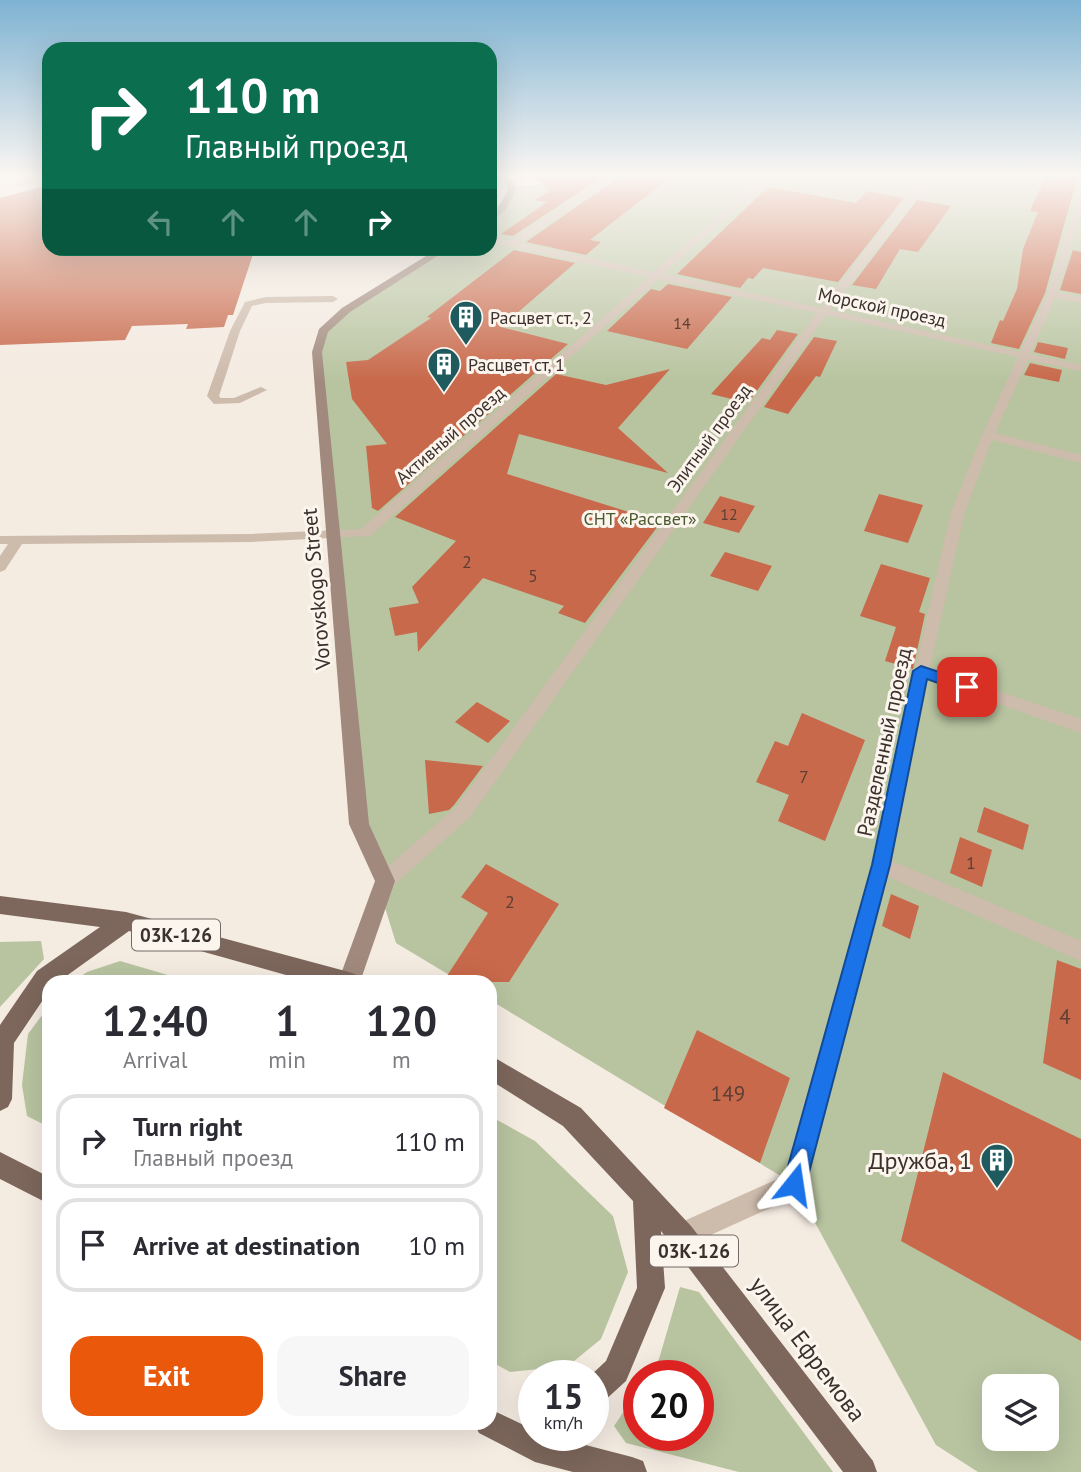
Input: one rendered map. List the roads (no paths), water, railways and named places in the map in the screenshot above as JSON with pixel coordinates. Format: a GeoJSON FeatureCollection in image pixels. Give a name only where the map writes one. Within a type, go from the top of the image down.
{"type":"FeatureCollection","features":[{"type":"Feature","properties":{"kind":"main road","name":"03К-126"},"geometry":{"type":"LineString","coordinates":[[0,905],[125,921],[323,975]]}},
{"type":"Feature","properties":{"kind":"main road","name":"03К-126"},"geometry":{"type":"LineString","coordinates":[[50,975],[125,921]]}},
{"type":"Feature","properties":{"kind":"main road","name":"03К-126"},"geometry":{"type":"LineString","coordinates":[[0,1099],[4,1040],[42,984]]}},
{"type":"Feature","properties":{"kind":"main road","name":"улица Ефремова"},"geometry":{"type":"LineString","coordinates":[[497,1072],[572,1117],[646,1200],[682,1235],[862,1472]]}},
{"type":"Feature","properties":{"kind":"main road"},"geometry":{"type":"LineString","coordinates":[[0,1165],[42,1187]]}},
{"type":"Feature","properties":{"kind":"main road","name":"03К-126"},"geometry":{"type":"LineString","coordinates":[[609,1377],[616,1371],[652,1288],[646,1200]]}},
{"type":"Feature","properties":{"kind":"main road"},"geometry":{"type":"LineString","coordinates":[[497,1426],[518,1433]]}},
{"type":"Feature","properties":{"kind":"main road"},"geometry":{"type":"LineString","coordinates":[[571,1451],[632,1472]]}},
{"type":"Feature","properties":{"kind":"street","name":"Vorovskogo Street"},"geometry":{"type":"LineString","coordinates":[[385,881],[359,824],[317,352],[323,331],[357,303],[433,256]]}},
{"type":"Feature","properties":{"kind":"street"},"geometry":{"type":"LineString","coordinates":[[351,975],[385,881]]}},
{"type":"Feature","properties":{"kind":"lane","name":"Морской проезд"},"geometry":{"type":"LineString","coordinates":[[512,244],[1081,368]]}},
{"type":"Feature","properties":{"kind":"lane","name":"Активный проезд"},"geometry":{"type":"LineString","coordinates":[[0,540],[251,538],[365,533],[694,244]]}},
{"type":"Feature","properties":{"kind":"lane","name":"Элитный проезд"},"geometry":{"type":"LineString","coordinates":[[385,881],[463,812],[823,313],[876,244]]}},
{"type":"Feature","properties":{"kind":"lane","name":"Разделенный проезд"},"geometry":{"type":"LineString","coordinates":[[682,1235],[794,1184],[881,865],[957,515],[988,435],[1074,244]]}},
{"type":"Feature","properties":{"kind":"lane"},"geometry":{"type":"LineString","coordinates":[[1052,294],[1081,299]]}},
{"type":"Feature","properties":{"kind":"lane"},"geometry":{"type":"LineString","coordinates":[[261,390],[236,401],[218,402],[213,396],[235,331],[248,304],[266,300],[333,299]]}},
{"type":"Feature","properties":{"kind":"lane"},"geometry":{"type":"LineString","coordinates":[[988,435],[1081,459]]}},
{"type":"Feature","properties":{"kind":"lane"},"geometry":{"type":"LineString","coordinates":[[0,567],[18,539]]}},
{"type":"Feature","properties":{"kind":"lane"},"geometry":{"type":"LineString","coordinates":[[921,671],[1081,726]]}},
{"type":"Feature","properties":{"kind":"lane"},"geometry":{"type":"LineString","coordinates":[[881,865],[1081,951]]}},
{"type":"Feature","properties":{"kind":"place","name":"Расцвет ст., 2"},"geometry":{"type":"Point","coordinates":[466,347]}},
{"type":"Feature","properties":{"kind":"place","name":"Расцвет ст, 1"},"geometry":{"type":"Point","coordinates":[444,394]}},
{"type":"Feature","properties":{"kind":"place","name":"Дружба, 1"},"geometry":{"type":"Point","coordinates":[997,1190]}},
{"type":"Feature","properties":{"kind":"park label","name":"СНТ «Рассвет»"},"geometry":{"type":"Point","coordinates":[640,518]}}]}
